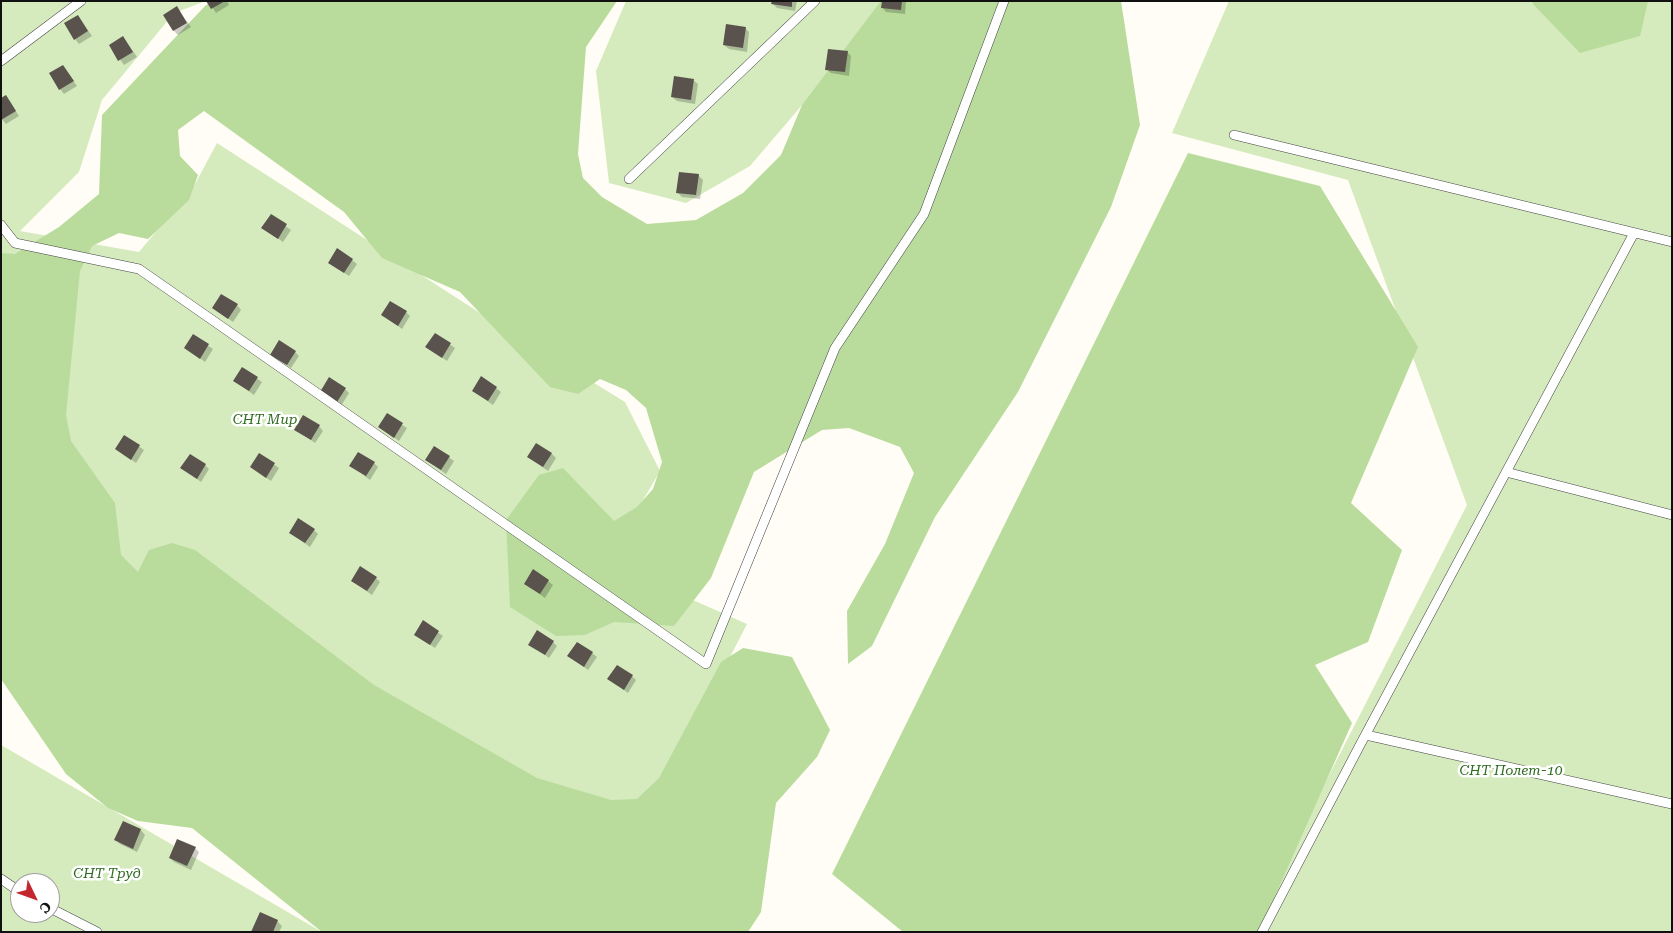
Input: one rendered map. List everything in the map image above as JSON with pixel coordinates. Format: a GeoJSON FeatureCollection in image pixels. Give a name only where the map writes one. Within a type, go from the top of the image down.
{"type":"FeatureCollection","features":[{"type":"Feature","properties":{"kind":"lane"},"geometry":{"type":"LineString","coordinates":[[1,61],[81,1]]}},
{"type":"Feature","properties":{"kind":"lane"},"geometry":{"type":"LineString","coordinates":[[629,179],[815,1]]}},
{"type":"Feature","properties":{"kind":"lane"},"geometry":{"type":"LineString","coordinates":[[1,225],[15,243],[140,269],[706,664],[836,348],[924,214],[1004,1]]}},
{"type":"Feature","properties":{"kind":"lane"},"geometry":{"type":"LineString","coordinates":[[1234,135],[1672,242]]}},
{"type":"Feature","properties":{"kind":"lane"},"geometry":{"type":"LineString","coordinates":[[1262,932],[1634,233]]}},
{"type":"Feature","properties":{"kind":"lane"},"geometry":{"type":"LineString","coordinates":[[1506,472],[1672,515]]}},
{"type":"Feature","properties":{"kind":"lane"},"geometry":{"type":"LineString","coordinates":[[1366,735],[1672,804]]}},
{"type":"Feature","properties":{"kind":"lane"},"geometry":{"type":"LineString","coordinates":[[60,913],[97,932]]}},
{"type":"Feature","properties":{"kind":"green space","name":"СНТ Мир"},"geometry":{"type":"Polygon","coordinates":[[[1,1],[206,1],[174,13],[102,100],[79,172],[20,231],[139,252],[194,186],[217,143],[480,313],[625,402],[660,471],[607,562],[747,624],[627,857],[1,510],[1,1]]]}},
{"type":"Feature","properties":{"kind":"green space"},"geometry":{"type":"Polygon","coordinates":[[[212,1],[617,1],[586,47],[578,154],[583,178],[602,197],[647,224],[696,220],[743,193],[781,155],[802,105],[881,1],[1121,1],[1140,125],[1111,207],[1018,392],[935,517],[872,646],[848,664],[847,611],[885,544],[914,473],[900,447],[849,428],[822,430],[754,472],[711,578],[674,626],[614,622],[585,635],[556,636],[510,607],[506,520],[539,475],[563,468],[614,521],[637,507],[653,489],[662,462],[646,408],[626,390],[600,379],[578,394],[550,387],[460,292],[382,258],[344,212],[204,111],[178,130],[180,156],[198,175],[189,200],[148,239],[119,233],[92,246],[80,271],[66,415],[71,441],[115,503],[121,555],[138,572],[149,550],[172,543],[195,550],[374,685],[537,778],[611,800],[637,799],[659,778],[721,662],[743,648],[792,657],[830,730],[817,757],[776,803],[761,912],[748,932],[322,932],[192,828],[138,821],[108,808],[66,774],[1,679],[1,253],[15,254],[59,227],[99,194],[102,115],[205,6],[212,1]]]}},
{"type":"Feature","properties":{"kind":"green space"},"geometry":{"type":"Polygon","coordinates":[[[626,1],[891,1],[750,166],[686,203],[609,183],[596,71],[626,1]]]}},
{"type":"Feature","properties":{"kind":"green space","name":"СНТ Полет-10"},"geometry":{"type":"Polygon","coordinates":[[[1229,1],[1672,1],[1672,932],[1249,932],[1467,505],[1348,180],[1172,133],[1229,1]]]}},
{"type":"Feature","properties":{"kind":"green space"},"geometry":{"type":"Polygon","coordinates":[[[1533,1],[1648,1],[1640,36],[1580,53],[1533,4],[1533,1]]]}},
{"type":"Feature","properties":{"kind":"green space"},"geometry":{"type":"Polygon","coordinates":[[[1188,153],[1320,186],[1418,347],[1351,503],[1402,550],[1368,642],[1315,665],[1352,723],[1259,932],[903,932],[832,874],[1188,153]]]}},
{"type":"Feature","properties":{"kind":"green space","name":"СНТ Труд"},"geometry":{"type":"Polygon","coordinates":[[[1,745],[322,932],[1,932],[1,745]]]}},
{"type":"Feature","properties":{"kind":"building"},"geometry":{"type":"Polygon","coordinates":[[[206,1],[225,1],[211,9],[206,1]]]}},
{"type":"Feature","properties":{"kind":"building"},"geometry":{"type":"Polygon","coordinates":[[[772,1],[792,1],[792,7],[771,4],[772,1]]]}},
{"type":"Feature","properties":{"kind":"building"},"geometry":{"type":"Polygon","coordinates":[[[882,1],[902,1],[901,10],[881,8],[882,1]]]}},
{"type":"Feature","properties":{"kind":"building"},"geometry":{"type":"Polygon","coordinates":[[[177,6],[187,23],[173,31],[163,15],[177,6]]]}},
{"type":"Feature","properties":{"kind":"building"},"geometry":{"type":"Polygon","coordinates":[[[78,15],[88,31],[74,40],[64,23],[78,15]]]}},
{"type":"Feature","properties":{"kind":"building"},"geometry":{"type":"Polygon","coordinates":[[[726,24],[746,27],[743,48],[723,45],[726,24]]]}},
{"type":"Feature","properties":{"kind":"building"},"geometry":{"type":"Polygon","coordinates":[[[123,36],[133,52],[118,61],[109,45],[123,36]]]}},
{"type":"Feature","properties":{"kind":"building"},"geometry":{"type":"Polygon","coordinates":[[[828,49],[848,51],[845,72],[825,70],[828,49]]]}},
{"type":"Feature","properties":{"kind":"building"},"geometry":{"type":"Polygon","coordinates":[[[63,65],[74,81],[59,90],[49,73],[63,65]]]}},
{"type":"Feature","properties":{"kind":"building"},"geometry":{"type":"Polygon","coordinates":[[[674,76],[694,79],[691,100],[671,97],[674,76]]]}},
{"type":"Feature","properties":{"kind":"building"},"geometry":{"type":"Polygon","coordinates":[[[6,95],[16,111],[1,120],[1,98],[6,95]]]}},
{"type":"Feature","properties":{"kind":"building"},"geometry":{"type":"Polygon","coordinates":[[[679,172],[699,174],[696,195],[676,193],[679,172]]]}},
{"type":"Feature","properties":{"kind":"building"},"geometry":{"type":"Polygon","coordinates":[[[271,214],[287,224],[278,239],[261,228],[271,214]]]}},
{"type":"Feature","properties":{"kind":"building"},"geometry":{"type":"Polygon","coordinates":[[[337,248],[353,259],[344,273],[328,263],[337,248]]]}},
{"type":"Feature","properties":{"kind":"building"},"geometry":{"type":"Polygon","coordinates":[[[221,294],[238,304],[228,319],[212,308],[221,294]]]}},
{"type":"Feature","properties":{"kind":"building"},"geometry":{"type":"Polygon","coordinates":[[[390,301],[407,311],[398,326],[381,315],[390,301]]]}},
{"type":"Feature","properties":{"kind":"building"},"geometry":{"type":"Polygon","coordinates":[[[435,333],[451,343],[442,358],[425,347],[435,333]]]}},
{"type":"Feature","properties":{"kind":"building"},"geometry":{"type":"Polygon","coordinates":[[[193,334],[209,344],[200,359],[184,348],[193,334]]]}},
{"type":"Feature","properties":{"kind":"building"},"geometry":{"type":"Polygon","coordinates":[[[279,340],[296,351],[287,365],[270,355],[279,340]]]}},
{"type":"Feature","properties":{"kind":"building"},"geometry":{"type":"Polygon","coordinates":[[[242,367],[258,377],[249,391],[233,381],[242,367]]]}},
{"type":"Feature","properties":{"kind":"building"},"geometry":{"type":"Polygon","coordinates":[[[481,376],[497,387],[488,401],[472,391],[481,376]]]}},
{"type":"Feature","properties":{"kind":"building"},"geometry":{"type":"Polygon","coordinates":[[[329,377],[346,388],[337,402],[320,392],[329,377]]]}},
{"type":"Feature","properties":{"kind":"building"},"geometry":{"type":"Polygon","coordinates":[[[387,413],[403,423],[394,438],[378,427],[387,413]]]}},
{"type":"Feature","properties":{"kind":"building"},"geometry":{"type":"Polygon","coordinates":[[[303,415],[320,425],[311,440],[294,430],[303,415]]]}},
{"type":"Feature","properties":{"kind":"building"},"geometry":{"type":"Polygon","coordinates":[[[124,435],[140,445],[131,460],[115,449],[124,435]]]}},
{"type":"Feature","properties":{"kind":"building"},"geometry":{"type":"Polygon","coordinates":[[[536,443],[552,453],[543,467],[527,457],[536,443]]]}},
{"type":"Feature","properties":{"kind":"building"},"geometry":{"type":"Polygon","coordinates":[[[434,446],[450,456],[441,470],[425,460],[434,446]]]}},
{"type":"Feature","properties":{"kind":"building"},"geometry":{"type":"Polygon","coordinates":[[[358,452],[375,462],[366,476],[349,466],[358,452]]]}},
{"type":"Feature","properties":{"kind":"building"},"geometry":{"type":"Polygon","coordinates":[[[259,453],[275,463],[266,478],[250,467],[259,453]]]}},
{"type":"Feature","properties":{"kind":"building"},"geometry":{"type":"Polygon","coordinates":[[[190,454],[206,464],[197,479],[180,468],[190,454]]]}},
{"type":"Feature","properties":{"kind":"building"},"geometry":{"type":"Polygon","coordinates":[[[298,518],[315,529],[305,543],[289,533],[298,518]]]}},
{"type":"Feature","properties":{"kind":"building"},"geometry":{"type":"Polygon","coordinates":[[[360,566],[377,577],[367,591],[351,581],[360,566]]]}},
{"type":"Feature","properties":{"kind":"building"},"geometry":{"type":"Polygon","coordinates":[[[533,569],[549,580],[540,594],[524,584],[533,569]]]}},
{"type":"Feature","properties":{"kind":"building"},"geometry":{"type":"Polygon","coordinates":[[[423,620],[439,631],[430,645],[414,635],[423,620]]]}},
{"type":"Feature","properties":{"kind":"building"},"geometry":{"type":"Polygon","coordinates":[[[537,630],[554,641],[545,655],[528,645],[537,630]]]}},
{"type":"Feature","properties":{"kind":"building"},"geometry":{"type":"Polygon","coordinates":[[[577,642],[593,652],[584,667],[567,656],[577,642]]]}},
{"type":"Feature","properties":{"kind":"building"},"geometry":{"type":"Polygon","coordinates":[[[617,665],[633,675],[624,690],[607,679],[617,665]]]}},
{"type":"Feature","properties":{"kind":"building"},"geometry":{"type":"Polygon","coordinates":[[[123,821],[141,829],[133,849],[114,840],[123,821]]]}},
{"type":"Feature","properties":{"kind":"building"},"geometry":{"type":"Polygon","coordinates":[[[177,839],[196,847],[187,866],[169,858],[177,839]]]}},
{"type":"Feature","properties":{"kind":"building"},"geometry":{"type":"Polygon","coordinates":[[[260,912],[278,920],[273,932],[251,932],[260,912]]]}}]}
